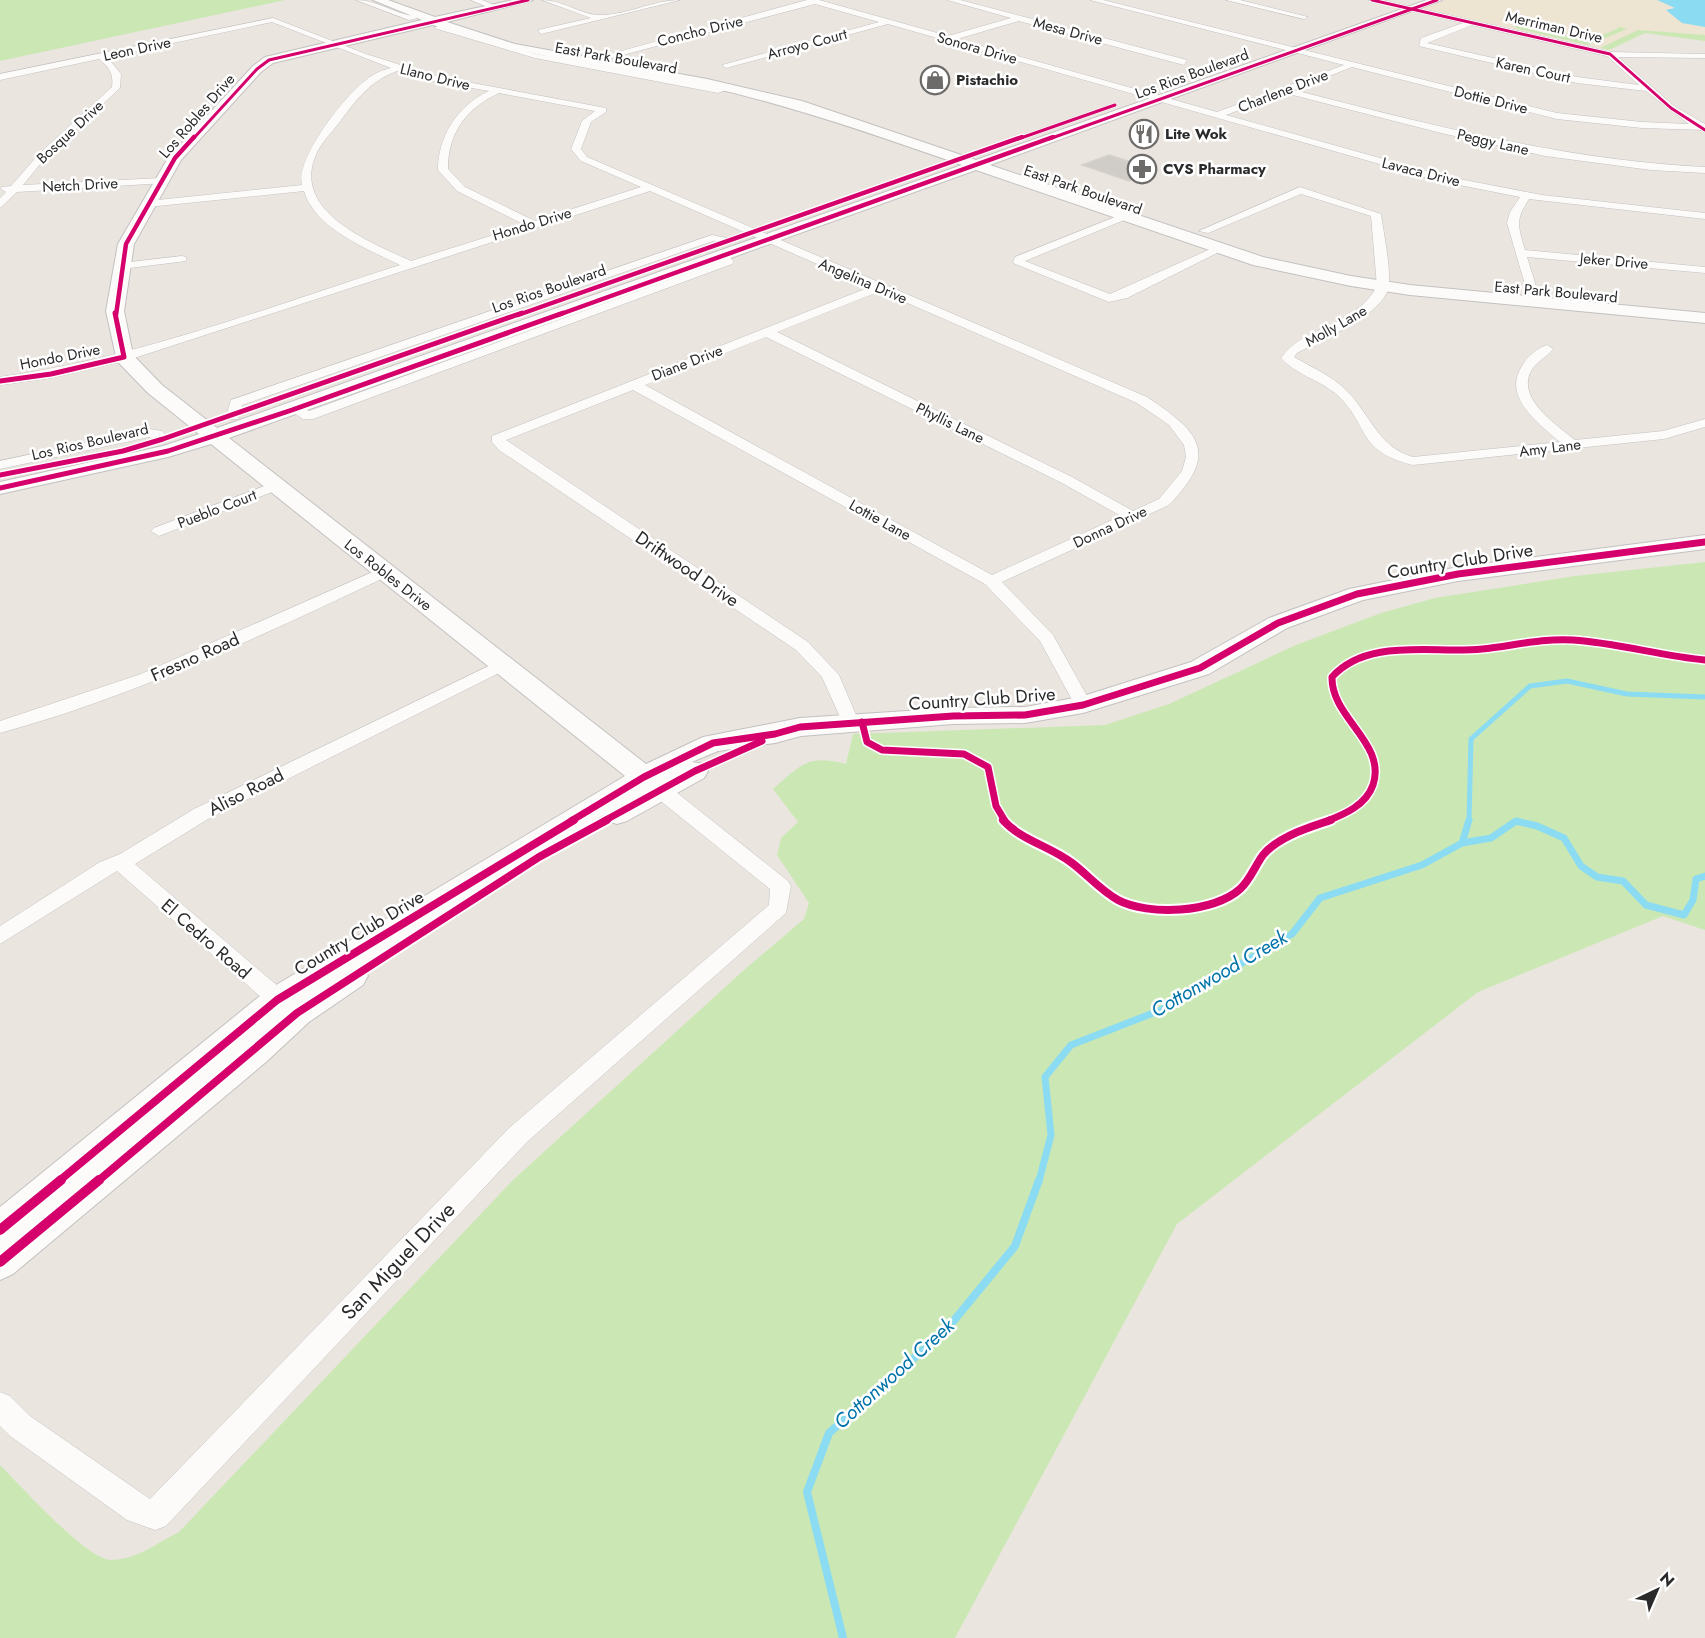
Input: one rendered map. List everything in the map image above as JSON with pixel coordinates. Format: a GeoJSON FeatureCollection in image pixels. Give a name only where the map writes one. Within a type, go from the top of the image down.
{"type":"FeatureCollection","features":[{"type":"Feature","properties":{"kind":"main road","name":"East Park Boulevard"},"geometry":{"type":"LineString","coordinates":[[378,0],[503,44],[585,62],[730,87],[797,104],[959,159],[993,160],[1219,249],[1304,272],[1533,296],[1705,318]]}},
{"type":"Feature","properties":{"kind":"main road","name":"East Park Boulevard"},"geometry":{"type":"LineString","coordinates":[[403,0],[437,20],[599,56],[715,76],[812,99],[975,159],[1132,213],[1381,280]]}},
{"type":"Feature","properties":{"kind":"main road","name":"Los Robles Drive"},"geometry":{"type":"LineString","coordinates":[[528,0],[278,56],[257,69],[175,158],[160,181],[126,244],[115,311],[124,357],[155,389],[652,783]]}},
{"type":"Feature","properties":{"kind":"main road","name":"Los Rios Boulevard"},"geometry":{"type":"LineString","coordinates":[[855,200],[975,159],[1077,118],[1396,5],[1437,0]]}},
{"type":"Feature","properties":{"kind":"main road","name":"Los Rios Boulevard"},"geometry":{"type":"LineString","coordinates":[[993,160],[1297,51],[1412,4]]}},
{"type":"Feature","properties":{"kind":"main road"},"geometry":{"type":"LineString","coordinates":[[797,104],[812,99]]}},
{"type":"Feature","properties":{"kind":"main road"},"geometry":{"type":"LineString","coordinates":[[1077,118],[1094,123]]}},
{"type":"Feature","properties":{"kind":"main road","name":"Los Rios Boulevard"},"geometry":{"type":"LineString","coordinates":[[0,474],[123,451],[295,410],[959,159]]}},
{"type":"Feature","properties":{"kind":"main road","name":"Los Rios Boulevard"},"geometry":{"type":"LineString","coordinates":[[0,488],[100,467],[207,432],[233,416],[331,378],[726,248]]}},
{"type":"Feature","properties":{"kind":"main road","name":"East Park Boulevard"},"geometry":{"type":"LineString","coordinates":[[1533,296],[1705,306]]}},
{"type":"Feature","properties":{"kind":"main road","name":"Country Club Drive"},"geometry":{"type":"LineString","coordinates":[[0,1230],[287,1006],[539,857],[652,783],[695,771],[776,734],[800,727],[850,722],[1025,715],[1083,705],[1200,668],[1278,623],[1357,594],[1458,574],[1705,542]]}},
{"type":"Feature","properties":{"kind":"main road","name":"Country Club Drive"},"geometry":{"type":"LineString","coordinates":[[0,1262],[254,1052],[287,1006]]}},
{"type":"Feature","properties":{"kind":"street","name":"East Park Boulevard"},"geometry":{"type":"LineString","coordinates":[[360,0],[406,17],[437,20],[438,28],[478,41],[558,61],[718,90],[730,87]]}},
{"type":"Feature","properties":{"kind":"street"},"geometry":{"type":"LineString","coordinates":[[475,0],[495,7]]}},
{"type":"Feature","properties":{"kind":"street"},"geometry":{"type":"LineString","coordinates":[[546,0],[599,18]]}},
{"type":"Feature","properties":{"kind":"street"},"geometry":{"type":"LineString","coordinates":[[541,32],[676,0]]}},
{"type":"Feature","properties":{"kind":"street","name":"Mesa Drive"},"geometry":{"type":"LineString","coordinates":[[951,0],[1184,62]]}},
{"type":"Feature","properties":{"kind":"street","name":"Dottie Drive"},"geometry":{"type":"LineString","coordinates":[[1094,0],[1349,66],[1557,116],[1622,124],[1704,128]]}},
{"type":"Feature","properties":{"kind":"street"},"geometry":{"type":"LineString","coordinates":[[1230,0],[1304,17]]}},
{"type":"Feature","properties":{"kind":"street"},"geometry":{"type":"LineString","coordinates":[[1372,0],[1396,5]]}},
{"type":"Feature","properties":{"kind":"street","name":"Sonora Drive"},"geometry":{"type":"LineString","coordinates":[[813,1],[1143,95]]}},
{"type":"Feature","properties":{"kind":"street","name":"Concho Drive"},"geometry":{"type":"LineString","coordinates":[[585,62],[599,56],[813,1]]}},
{"type":"Feature","properties":{"kind":"street","name":"Merriman Drive"},"geometry":{"type":"LineString","coordinates":[[1412,4],[1473,22],[1610,54],[1671,108],[1704,128]]}},
{"type":"Feature","properties":{"kind":"street"},"geometry":{"type":"LineString","coordinates":[[948,39],[1020,18]]}},
{"type":"Feature","properties":{"kind":"street","name":"Llano Drive"},"geometry":{"type":"LineString","coordinates":[[273,20],[399,68],[496,91],[603,110]]}},
{"type":"Feature","properties":{"kind":"street","name":"Leon Drive"},"geometry":{"type":"LineString","coordinates":[[0,77],[273,20]]}},
{"type":"Feature","properties":{"kind":"street","name":"Arroyo Court"},"geometry":{"type":"LineString","coordinates":[[726,65],[887,22]]}},
{"type":"Feature","properties":{"kind":"street","name":"Karen Court"},"geometry":{"type":"LineString","coordinates":[[1473,22],[1424,40],[1422,44],[1577,80],[1646,87]]}},
{"type":"Feature","properties":{"kind":"street"},"geometry":{"type":"LineString","coordinates":[[1610,54],[1705,56]]}},
{"type":"Feature","properties":{"kind":"street","name":"Bosque Drive"},"geometry":{"type":"LineString","coordinates":[[0,205],[42,156],[116,88],[118,80],[116,70],[102,57]]}},
{"type":"Feature","properties":{"kind":"street","name":"Charlene Drive"},"geometry":{"type":"LineString","coordinates":[[1217,116],[1349,66]]}},
{"type":"Feature","properties":{"kind":"street"},"geometry":{"type":"LineString","coordinates":[[399,68],[376,75],[363,84],[308,162],[306,188],[315,205],[331,221],[408,264]]}},
{"type":"Feature","properties":{"kind":"street","name":"Peggy Lane"},"geometry":{"type":"LineString","coordinates":[[1285,90],[1538,153],[1616,164],[1705,170]]}},
{"type":"Feature","properties":{"kind":"street"},"geometry":{"type":"LineString","coordinates":[[496,91],[471,104],[466,111],[444,150],[444,170],[461,189],[532,224]]}},
{"type":"Feature","properties":{"kind":"street","name":"Lavaca Drive"},"geometry":{"type":"LineString","coordinates":[[1143,95],[1402,168],[1526,196],[1705,216]]}},
{"type":"Feature","properties":{"kind":"street","name":"Angelina Drive"},"geometry":{"type":"LineString","coordinates":[[603,110],[587,121],[576,149],[584,159],[878,288],[1142,400],[1178,425],[1190,442]]}},
{"type":"Feature","properties":{"kind":"street","name":"Netch Drive"},"geometry":{"type":"LineString","coordinates":[[0,190],[160,181]]}},
{"type":"Feature","properties":{"kind":"street"},"geometry":{"type":"LineString","coordinates":[[148,204],[306,188]]}},
{"type":"Feature","properties":{"kind":"street","name":"Hondo Drive"},"geometry":{"type":"LineString","coordinates":[[0,381],[51,374],[124,357],[532,224],[650,188]]}},
{"type":"Feature","properties":{"kind":"street"},"geometry":{"type":"LineString","coordinates":[[1204,231],[1300,190],[1376,214],[1381,280]]}},
{"type":"Feature","properties":{"kind":"street"},"geometry":{"type":"LineString","coordinates":[[1526,196],[1515,212],[1512,223],[1533,296]]}},
{"type":"Feature","properties":{"kind":"street"},"geometry":{"type":"LineString","coordinates":[[1132,213],[1019,259],[1019,263],[1108,298],[1123,295],[1219,249]]}},
{"type":"Feature","properties":{"kind":"street","name":"Jeker Drive"},"geometry":{"type":"LineString","coordinates":[[1522,253],[1705,270]]}},
{"type":"Feature","properties":{"kind":"street"},"geometry":{"type":"LineString","coordinates":[[122,266],[183,259]]}},
{"type":"Feature","properties":{"kind":"street","name":"Molly Lane"},"geometry":{"type":"LineString","coordinates":[[1381,280],[1369,308],[1293,350],[1287,358],[1340,390],[1360,413],[1372,437],[1394,456]]}},
{"type":"Feature","properties":{"kind":"street","name":"Diane Drive"},"geometry":{"type":"LineString","coordinates":[[497,439],[878,288]]}},
{"type":"Feature","properties":{"kind":"street","name":"Phyllis Lane"},"geometry":{"type":"LineString","coordinates":[[766,332],[1067,480],[1133,517]]}},
{"type":"Feature","properties":{"kind":"street"},"geometry":{"type":"LineString","coordinates":[[1547,349],[1527,366],[1520,382],[1521,389],[1535,413],[1573,445]]}},
{"type":"Feature","properties":{"kind":"street","name":"Lottie Lane"},"geometry":{"type":"LineString","coordinates":[[633,384],[991,581],[1019,607],[1047,639],[1083,705]]}},
{"type":"Feature","properties":{"kind":"street","name":"Amy Lane"},"geometry":{"type":"LineString","coordinates":[[1394,456],[1428,462],[1664,435],[1705,423]]}},
{"type":"Feature","properties":{"kind":"street","name":"Los Rios Boulevard"},"geometry":{"type":"LineString","coordinates":[[0,465],[149,433],[157,434],[163,440]]}},
{"type":"Feature","properties":{"kind":"street","name":"Driftwood Drive"},"geometry":{"type":"LineString","coordinates":[[497,439],[504,447],[802,646],[830,675],[850,722]]}},
{"type":"Feature","properties":{"kind":"street","name":"Donna Drive"},"geometry":{"type":"LineString","coordinates":[[991,581],[1164,502],[1180,488],[1190,473],[1193,456],[1190,442]]}},
{"type":"Feature","properties":{"kind":"street","name":"Pueblo Court"},"geometry":{"type":"LineString","coordinates":[[159,531],[275,486]]}},
{"type":"Feature","properties":{"kind":"street","name":"Fresno Road"},"geometry":{"type":"LineString","coordinates":[[0,727],[82,703],[154,676],[384,572]]}},
{"type":"Feature","properties":{"kind":"street","name":"Aliso Road"},"geometry":{"type":"LineString","coordinates":[[0,936],[118,861],[126,860],[201,814],[501,665]]}},
{"type":"Feature","properties":{"kind":"street","name":"Los Robles Drive"},"geometry":{"type":"LineString","coordinates":[[652,783],[781,886]]}},
{"type":"Feature","properties":{"kind":"street","name":"El Cedro Road"},"geometry":{"type":"LineString","coordinates":[[118,861],[287,1006]]}},
{"type":"Feature","properties":{"kind":"street","name":"San Miguel Drive"},"geometry":{"type":"LineString","coordinates":[[0,1406],[20,1426],[137,1510],[155,1515],[518,1135],[779,908],[781,886]]}},
{"type":"Feature","properties":{"kind":"shaded area"},"geometry":{"type":"Polygon","coordinates":[[[1445,0],[1705,0],[1705,41],[1645,33],[1609,50],[1422,8],[1445,0]]]}},
{"type":"Feature","properties":{"kind":"green space"},"geometry":{"type":"Polygon","coordinates":[[[0,0],[285,0],[0,61],[0,0]]]}},
{"type":"Feature","properties":{"kind":"green space"},"geometry":{"type":"Polygon","coordinates":[[[1517,26],[1557,36],[1581,38],[1605,34],[1619,28],[1615,26],[1627,29],[1588,45],[1515,28],[1517,26]]]}},
{"type":"Feature","properties":{"kind":"green space"},"geometry":{"type":"Polygon","coordinates":[[[1638,30],[1705,35],[1705,41],[1645,33],[1609,50],[1600,48],[1638,30]]]}},
{"type":"Feature","properties":{"kind":"green space"},"geometry":{"type":"Polygon","coordinates":[[[1705,562],[1705,930],[1663,916],[1478,992],[1177,1224],[955,1638],[0,1638],[0,1465],[70,1535],[100,1557],[111,1560],[129,1557],[179,1532],[513,1180],[744,970],[804,919],[809,903],[777,855],[781,838],[798,822],[773,789],[798,768],[813,761],[822,760],[846,764],[853,734],[1105,725],[1169,704],[1296,645],[1381,613],[1435,598],[1575,576],[1705,562]]]}},
{"type":"Feature","properties":{"kind":"water"},"geometry":{"type":"Polygon","coordinates":[[[1657,0],[1705,0],[1705,27],[1682,23],[1666,10],[1675,8],[1657,0]]]}},
{"type":"Feature","properties":{"kind":"building","name":"CVS Pharmacy"},"geometry":{"type":"Polygon","coordinates":[[[1109,155],[1157,170],[1129,181],[1082,165],[1109,155]]]}},
{"type":"Feature","properties":{"kind":"waterway","name":"Cottonwood Creek"},"geometry":{"type":"LineString","coordinates":[[1469,821],[1471,739],[1530,686],[1567,681],[1627,694],[1705,697]]}},
{"type":"Feature","properties":{"kind":"waterway","name":"Cottonwood Creek"},"geometry":{"type":"LineString","coordinates":[[1462,843],[1469,820]]}},
{"type":"Feature","properties":{"kind":"waterway"},"geometry":{"type":"LineString","coordinates":[[1462,843],[1491,838],[1516,821],[1537,826],[1564,838],[1581,866],[1597,877],[1623,881],[1646,905],[1684,915],[1693,900],[1696,879],[1705,876]]}},
{"type":"Feature","properties":{"kind":"waterway","name":"Cottonwood Creek"},"geometry":{"type":"LineString","coordinates":[[1039,1181],[1051,1135],[1045,1077],[1071,1045],[1161,1010],[1292,934],[1320,898],[1422,865],[1462,843]]}},
{"type":"Feature","properties":{"kind":"waterway","name":"Cottonwood Creek"},"geometry":{"type":"LineString","coordinates":[[843,1638],[807,1492],[829,1433],[947,1329],[1015,1246],[1039,1180]]}},
{"type":"Feature","properties":{"kind":"cycle path"},"geometry":{"type":"LineString","coordinates":[[0,381],[51,374],[124,357],[115,311],[126,244],[175,158],[257,69],[269,60],[290,53],[528,0]]}},
{"type":"Feature","properties":{"kind":"cycle path"},"geometry":{"type":"LineString","coordinates":[[1372,0],[1610,54],[1671,108],[1705,130]]}},
{"type":"Feature","properties":{"kind":"cycle path"},"geometry":{"type":"LineString","coordinates":[[0,488],[168,451],[292,410],[1437,0]]}},
{"type":"Feature","properties":{"kind":"cycle path"},"geometry":{"type":"LineString","coordinates":[[0,475],[123,451],[163,439],[1115,105]]}},
{"type":"Feature","properties":{"kind":"cycle path"},"geometry":{"type":"LineString","coordinates":[[0,1230],[277,1000],[644,777],[684,755],[713,743],[775,734],[800,727],[953,716],[1025,715],[1083,705],[1200,668],[1278,623],[1357,594],[1458,574],[1705,542]]}},
{"type":"Feature","properties":{"kind":"cycle path"},"geometry":{"type":"LineString","coordinates":[[862,722],[867,742],[882,750],[964,754],[988,767],[996,806],[1011,828],[1028,840],[1067,859],[1116,899],[1128,905],[1157,910],[1185,909],[1212,903],[1235,893],[1270,848],[1303,830],[1342,815],[1364,800],[1376,775],[1375,762],[1332,689],[1332,677],[1341,667],[1372,655],[1390,652],[1480,649],[1558,640],[1600,643],[1705,660]]}},
{"type":"Feature","properties":{"kind":"cycle path"},"geometry":{"type":"LineString","coordinates":[[0,1262],[254,1052],[297,1013],[539,857],[695,771],[762,741]]}},
{"type":"Feature","properties":{"kind":"place","name":"Pistachio"},"geometry":{"type":"Point","coordinates":[935,80]}},
{"type":"Feature","properties":{"kind":"place","name":"Lite Wok"},"geometry":{"type":"Point","coordinates":[1144,134]}},
{"type":"Feature","properties":{"kind":"place","name":"CVS Pharmacy"},"geometry":{"type":"Point","coordinates":[1142,169]}}]}
